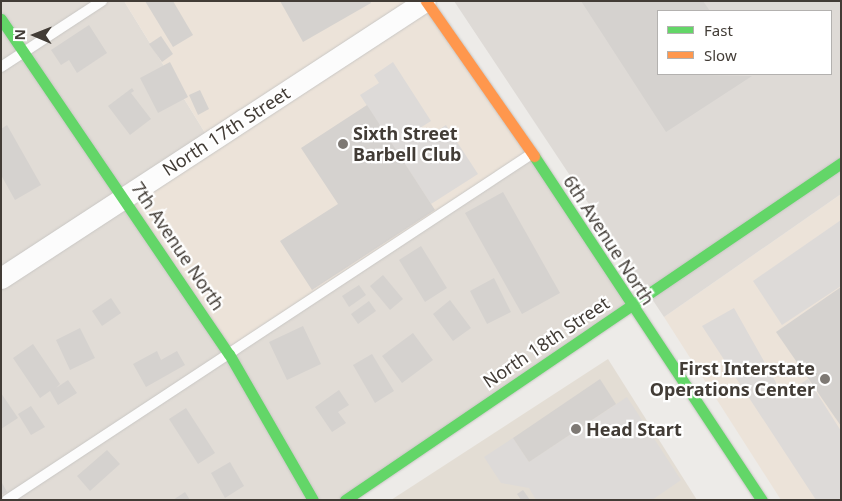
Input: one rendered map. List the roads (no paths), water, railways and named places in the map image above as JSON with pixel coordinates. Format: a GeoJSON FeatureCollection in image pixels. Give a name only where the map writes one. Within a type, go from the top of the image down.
{"type":"FeatureCollection","features":[{"type":"Feature","properties":{"kind":"street","name":"6th Avenue North"},"geometry":{"type":"LineString","coordinates":[[425,1],[532,154],[630,306],[762,500]]}},
{"type":"Feature","properties":{"kind":"street","name":"North 17th Street"},"geometry":{"type":"LineString","coordinates":[[1,278],[425,1]]}},
{"type":"Feature","properties":{"kind":"street","name":"7th Avenue North"},"geometry":{"type":"LineString","coordinates":[[1,19],[125,198],[229,354],[313,500]]}},
{"type":"Feature","properties":{"kind":"street","name":"North 18th Street"},"geometry":{"type":"LineString","coordinates":[[345,500],[841,164]]}},
{"type":"Feature","properties":{"kind":"lane"},"geometry":{"type":"LineString","coordinates":[[1,67],[102,1]]}},
{"type":"Feature","properties":{"kind":"lane"},"geometry":{"type":"LineString","coordinates":[[7,500],[532,154]]}},
{"type":"Feature","properties":{"kind":"place","name":"Sixth Street Barbell Club"},"geometry":{"type":"Point","coordinates":[343,144]}},
{"type":"Feature","properties":{"kind":"place","name":"First Interstate Operations Center"},"geometry":{"type":"Point","coordinates":[825,379]}},
{"type":"Feature","properties":{"kind":"place","name":"Head Start"},"geometry":{"type":"Point","coordinates":[576,429]}}]}
